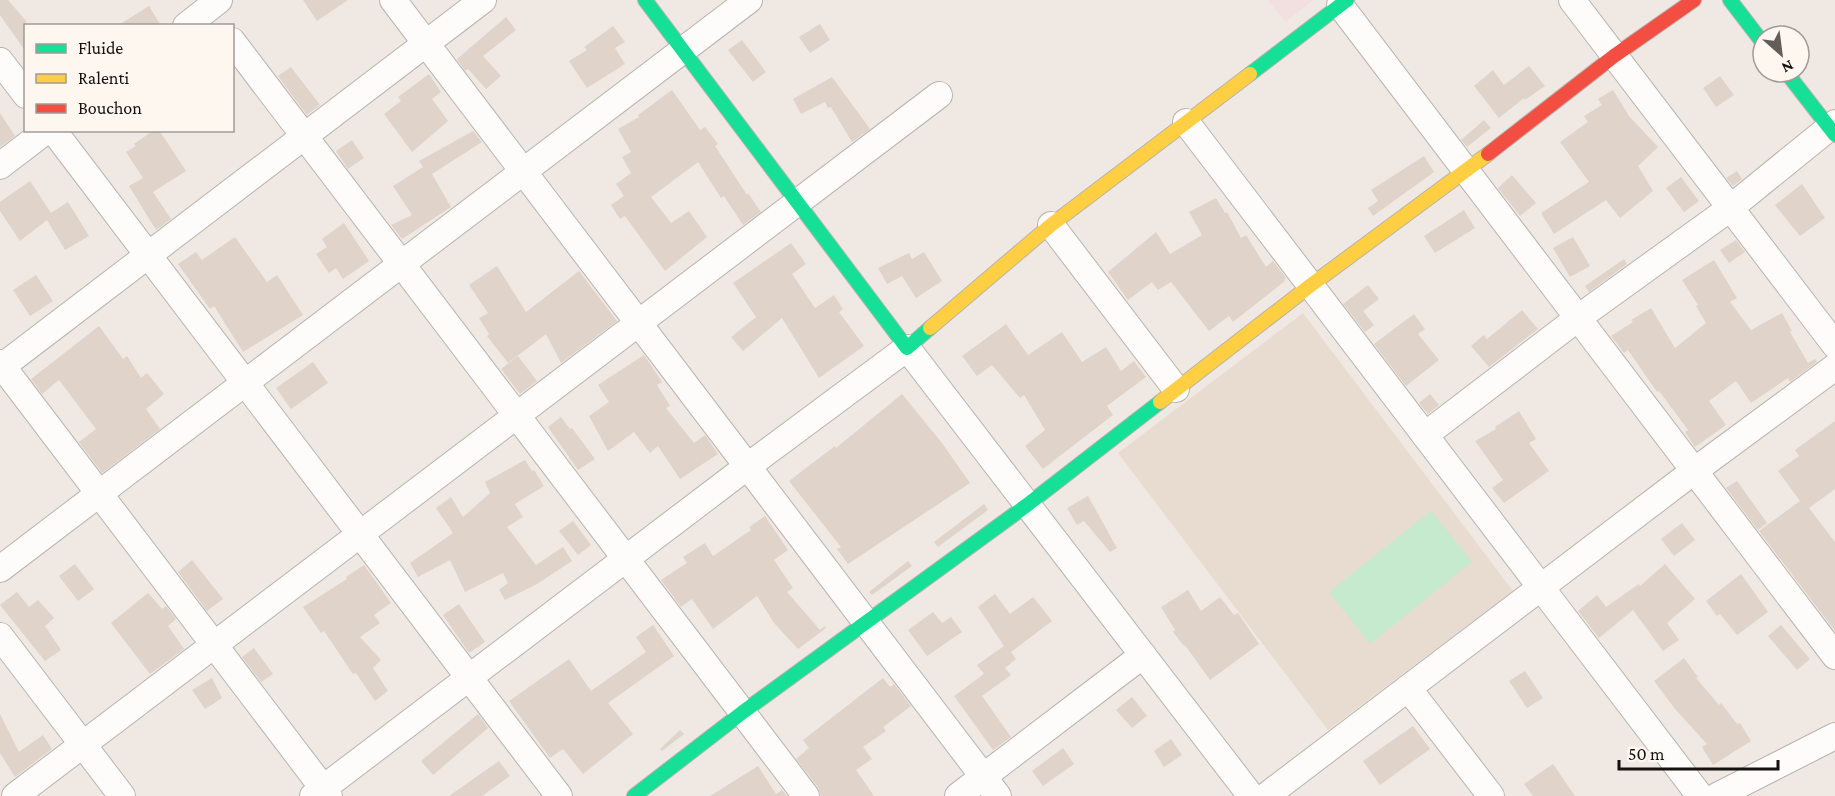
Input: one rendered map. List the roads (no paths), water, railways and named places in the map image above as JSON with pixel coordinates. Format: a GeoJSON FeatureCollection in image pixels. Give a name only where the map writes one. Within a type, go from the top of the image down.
{"type":"FeatureCollection","features":[{"type":"Feature","properties":{"kind":"street"},"geometry":{"type":"LineString","coordinates":[[393,0],[991,786]]}},
{"type":"Feature","properties":{"kind":"street"},"geometry":{"type":"LineString","coordinates":[[483,0],[1,366],[214,645],[322,794],[469,678],[748,465],[907,348],[1051,225],[1344,2],[1466,172],[1835,656]]}},
{"type":"Feature","properties":{"kind":"street"},"geometry":{"type":"LineString","coordinates":[[645,0],[907,348],[1251,796]]}},
{"type":"Feature","properties":{"kind":"street"},"geometry":{"type":"LineString","coordinates":[[0,569],[748,0]]}},
{"type":"Feature","properties":{"kind":"street"},"geometry":{"type":"LineString","coordinates":[[1572,0],[1835,345]]}},
{"type":"Feature","properties":{"kind":"street"},"geometry":{"type":"LineString","coordinates":[[634,796],[743,712],[1028,505],[1311,285],[1466,172],[1614,56],[1694,0]]}},
{"type":"Feature","properties":{"kind":"street"},"geometry":{"type":"LineString","coordinates":[[1730,0],[1751,27]]}},
{"type":"Feature","properties":{"kind":"street"},"geometry":{"type":"LineString","coordinates":[[189,24],[212,9]]}},
{"type":"Feature","properties":{"kind":"street"},"geometry":{"type":"LineString","coordinates":[[234,44],[806,796]]}},
{"type":"Feature","properties":{"kind":"street"},"geometry":{"type":"LineString","coordinates":[[0,61],[24,92]]}},
{"type":"Feature","properties":{"kind":"street"},"geometry":{"type":"LineString","coordinates":[[1425,435],[1578,318],[1730,209],[1833,128],[1796,84]]}},
{"type":"Feature","properties":{"kind":"street"},"geometry":{"type":"LineString","coordinates":[[15,796],[939,95]]}},
{"type":"Feature","properties":{"kind":"street"},"geometry":{"type":"LineString","coordinates":[[1186,122],[1700,796]]}},
{"type":"Feature","properties":{"kind":"street"},"geometry":{"type":"LineString","coordinates":[[0,166],[44,132]]}},
{"type":"Feature","properties":{"kind":"street"},"geometry":{"type":"LineString","coordinates":[[55,132],[559,796]]}},
{"type":"Feature","properties":{"kind":"street"},"geometry":{"type":"LineString","coordinates":[[1051,225],[1176,390]]}},
{"type":"Feature","properties":{"kind":"street"},"geometry":{"type":"LineString","coordinates":[[1266,796],[1694,471],[1835,367]]}},
{"type":"Feature","properties":{"kind":"street"},"geometry":{"type":"LineString","coordinates":[[0,636],[122,796]]}},
{"type":"Feature","properties":{"kind":"street"},"geometry":{"type":"LineString","coordinates":[[958,796],[991,786],[1143,655]]}},
{"type":"Feature","properties":{"kind":"street"},"geometry":{"type":"LineString","coordinates":[[1408,688],[1491,796]]}},
{"type":"Feature","properties":{"kind":"street"},"geometry":{"type":"LineString","coordinates":[[1717,796],[1835,736]]}}]}
